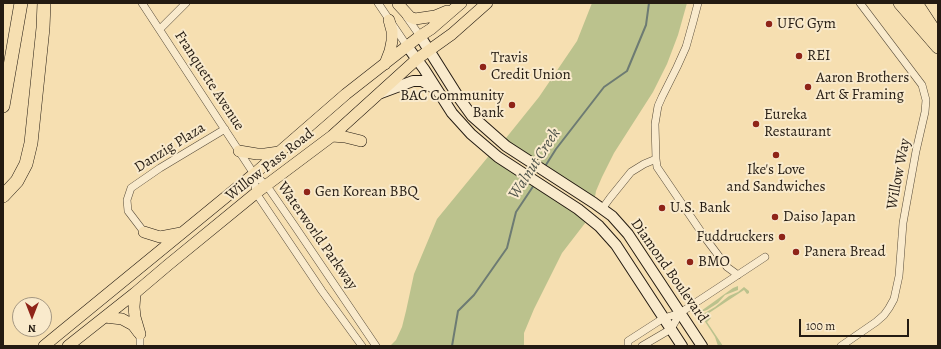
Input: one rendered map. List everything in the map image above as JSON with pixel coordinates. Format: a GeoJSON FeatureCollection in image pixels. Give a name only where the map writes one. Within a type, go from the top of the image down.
{"type":"FeatureCollection","features":[{"type":"Feature","properties":{"kind":"highway"},"geometry":{"type":"LineString","coordinates":[[3,106],[21,3]]}},
{"type":"Feature","properties":{"kind":"highway"},"geometry":{"type":"LineString","coordinates":[[3,196],[17,181],[26,164],[29,150],[43,28],[44,3]]}},
{"type":"Feature","properties":{"kind":"highway"},"geometry":{"type":"LineString","coordinates":[[900,3],[938,47]]}},
{"type":"Feature","properties":{"kind":"highway"},"geometry":{"type":"LineString","coordinates":[[916,3],[938,37]]}},
{"type":"Feature","properties":{"kind":"main road","name":"Willow Pass Road"},"geometry":{"type":"LineString","coordinates":[[68,346],[136,293],[256,193],[332,136],[417,59],[452,34],[487,3]]}},
{"type":"Feature","properties":{"kind":"main road"},"geometry":{"type":"LineString","coordinates":[[398,4],[410,17],[415,19],[435,16],[459,5]]}},
{"type":"Feature","properties":{"kind":"main road","name":"Willow Pass Road"},"geometry":{"type":"LineString","coordinates":[[44,346],[254,174],[346,94],[431,29],[459,5]]}},
{"type":"Feature","properties":{"kind":"main road"},"geometry":{"type":"LineString","coordinates":[[385,64],[392,41],[392,31],[389,20]]}},
{"type":"Feature","properties":{"kind":"main road","name":"Diamond Boulevard"},"geometry":{"type":"LineString","coordinates":[[420,36],[472,116],[506,146],[612,216],[628,234],[702,346]]}},
{"type":"Feature","properties":{"kind":"main road","name":"Diamond Boulevard"},"geometry":{"type":"LineString","coordinates":[[407,46],[446,105],[467,130],[498,157],[578,209],[599,226],[616,245],[682,346]]}},
{"type":"Feature","properties":{"kind":"main road"},"geometry":{"type":"LineString","coordinates":[[379,94],[413,81],[422,81],[438,92]]}},
{"type":"Feature","properties":{"kind":"main road"},"geometry":{"type":"LineString","coordinates":[[446,105],[453,106],[468,120],[477,120]]}},
{"type":"Feature","properties":{"kind":"main road"},"geometry":{"type":"LineString","coordinates":[[332,136],[345,137],[361,142]]}},
{"type":"Feature","properties":{"kind":"main road"},"geometry":{"type":"LineString","coordinates":[[239,151],[258,154],[279,152]]}},
{"type":"Feature","properties":{"kind":"main road"},"geometry":{"type":"LineString","coordinates":[[144,232],[160,237],[182,233]]}},
{"type":"Feature","properties":{"kind":"main road"},"geometry":{"type":"LineString","coordinates":[[136,293],[134,307],[140,334]]}},
{"type":"Feature","properties":{"kind":"main road"},"geometry":{"type":"LineString","coordinates":[[105,317],[122,319],[133,325],[140,334]]}},
{"type":"Feature","properties":{"kind":"street","name":"Franquette Avenue"},"geometry":{"type":"LineString","coordinates":[[142,3],[254,174]]}},
{"type":"Feature","properties":{"kind":"street"},"geometry":{"type":"LineString","coordinates":[[160,29],[186,3]]}},
{"type":"Feature","properties":{"kind":"street"},"geometry":{"type":"LineString","coordinates":[[378,3],[407,46]]}},
{"type":"Feature","properties":{"kind":"street"},"geometry":{"type":"LineString","coordinates":[[698,3],[686,47],[675,73],[658,106],[655,124],[657,167],[706,239],[727,267],[738,275]]}},
{"type":"Feature","properties":{"kind":"street","name":"Willow Way"},"geometry":{"type":"LineString","coordinates":[[841,346],[880,319],[894,299],[899,276],[903,223],[925,112],[926,100],[922,85],[860,3]]}},
{"type":"Feature","properties":{"kind":"street"},"geometry":{"type":"LineString","coordinates":[[398,4],[420,36]]}},
{"type":"Feature","properties":{"kind":"street","name":"Danzig Plaza"},"geometry":{"type":"LineString","coordinates":[[144,232],[128,211],[127,200],[131,188],[160,168],[225,129]]}},
{"type":"Feature","properties":{"kind":"street"},"geometry":{"type":"LineString","coordinates":[[602,209],[631,172],[656,159]]}},
{"type":"Feature","properties":{"kind":"street","name":"Waterworld Parkway"},"geometry":{"type":"LineString","coordinates":[[254,174],[267,186],[376,346]]}},
{"type":"Feature","properties":{"kind":"street","name":"Waterworld Parkway"},"geometry":{"type":"LineString","coordinates":[[254,174],[256,193],[322,291],[362,346]]}},
{"type":"Feature","properties":{"kind":"street"},"geometry":{"type":"LineString","coordinates":[[628,346],[628,341],[664,318],[680,313],[765,257]]}},
{"type":"Feature","properties":{"kind":"street"},"geometry":{"type":"LineString","coordinates":[[642,346],[671,329],[680,313]]}},
{"type":"Feature","properties":{"kind":"street"},"geometry":{"type":"LineString","coordinates":[[140,334],[140,346]]}},
{"type":"Feature","properties":{"kind":"green space"},"geometry":{"type":"Polygon","coordinates":[[[592,3],[687,3],[678,35],[667,64],[653,92],[614,153],[596,191],[594,203],[502,143],[539,97],[577,41],[592,3]]]}},
{"type":"Feature","properties":{"kind":"green space"},"geometry":{"type":"Polygon","coordinates":[[[492,152],[589,218],[562,253],[534,309],[524,333],[524,346],[390,346],[396,340],[402,327],[414,274],[437,219],[492,152]]]}},
{"type":"Feature","properties":{"kind":"green space"},"geometry":{"type":"Polygon","coordinates":[[[738,286],[738,290],[725,295],[718,303],[707,310],[701,311],[733,288],[738,286]]]}},
{"type":"Feature","properties":{"kind":"green space"},"geometry":{"type":"Polygon","coordinates":[[[744,287],[749,291],[749,293],[747,294],[744,290],[709,313],[711,318],[707,322],[723,346],[718,346],[715,337],[702,317],[703,314],[744,287]]]}},
{"type":"Feature","properties":{"kind":"waterway","name":"Walnut Creek"},"geometry":{"type":"LineString","coordinates":[[544,168],[556,149],[604,87],[627,71],[646,25],[649,3]]}},
{"type":"Feature","properties":{"kind":"waterway","name":"Walnut Creek"},"geometry":{"type":"LineString","coordinates":[[452,346],[458,311],[474,295],[507,248],[516,212],[534,185]]}},
{"type":"Feature","properties":{"kind":"place","name":"UFC Gym"},"geometry":{"type":"Point","coordinates":[769,24]}},
{"type":"Feature","properties":{"kind":"place","name":"REI"},"geometry":{"type":"Point","coordinates":[799,56]}},
{"type":"Feature","properties":{"kind":"place","name":"Travis Credit Union"},"geometry":{"type":"Point","coordinates":[483,67]}},
{"type":"Feature","properties":{"kind":"place","name":"Aaron Brothers Art & Framing"},"geometry":{"type":"Point","coordinates":[808,87]}},
{"type":"Feature","properties":{"kind":"place","name":"BAC Community Bank"},"geometry":{"type":"Point","coordinates":[512,105]}},
{"type":"Feature","properties":{"kind":"place","name":"Eureka Restaurant"},"geometry":{"type":"Point","coordinates":[756,124]}},
{"type":"Feature","properties":{"kind":"place","name":"Ike's Love and Sandwiches"},"geometry":{"type":"Point","coordinates":[776,155]}},
{"type":"Feature","properties":{"kind":"place","name":"Gen Korean BBQ"},"geometry":{"type":"Point","coordinates":[307,192]}},
{"type":"Feature","properties":{"kind":"place","name":"U.S. Bank"},"geometry":{"type":"Point","coordinates":[662,208]}},
{"type":"Feature","properties":{"kind":"place","name":"Daiso Japan"},"geometry":{"type":"Point","coordinates":[775,217]}},
{"type":"Feature","properties":{"kind":"place","name":"Fuddruckers"},"geometry":{"type":"Point","coordinates":[782,237]}},
{"type":"Feature","properties":{"kind":"place","name":"Panera Bread"},"geometry":{"type":"Point","coordinates":[796,252]}},
{"type":"Feature","properties":{"kind":"place","name":"BMO"},"geometry":{"type":"Point","coordinates":[690,262]}}]}
